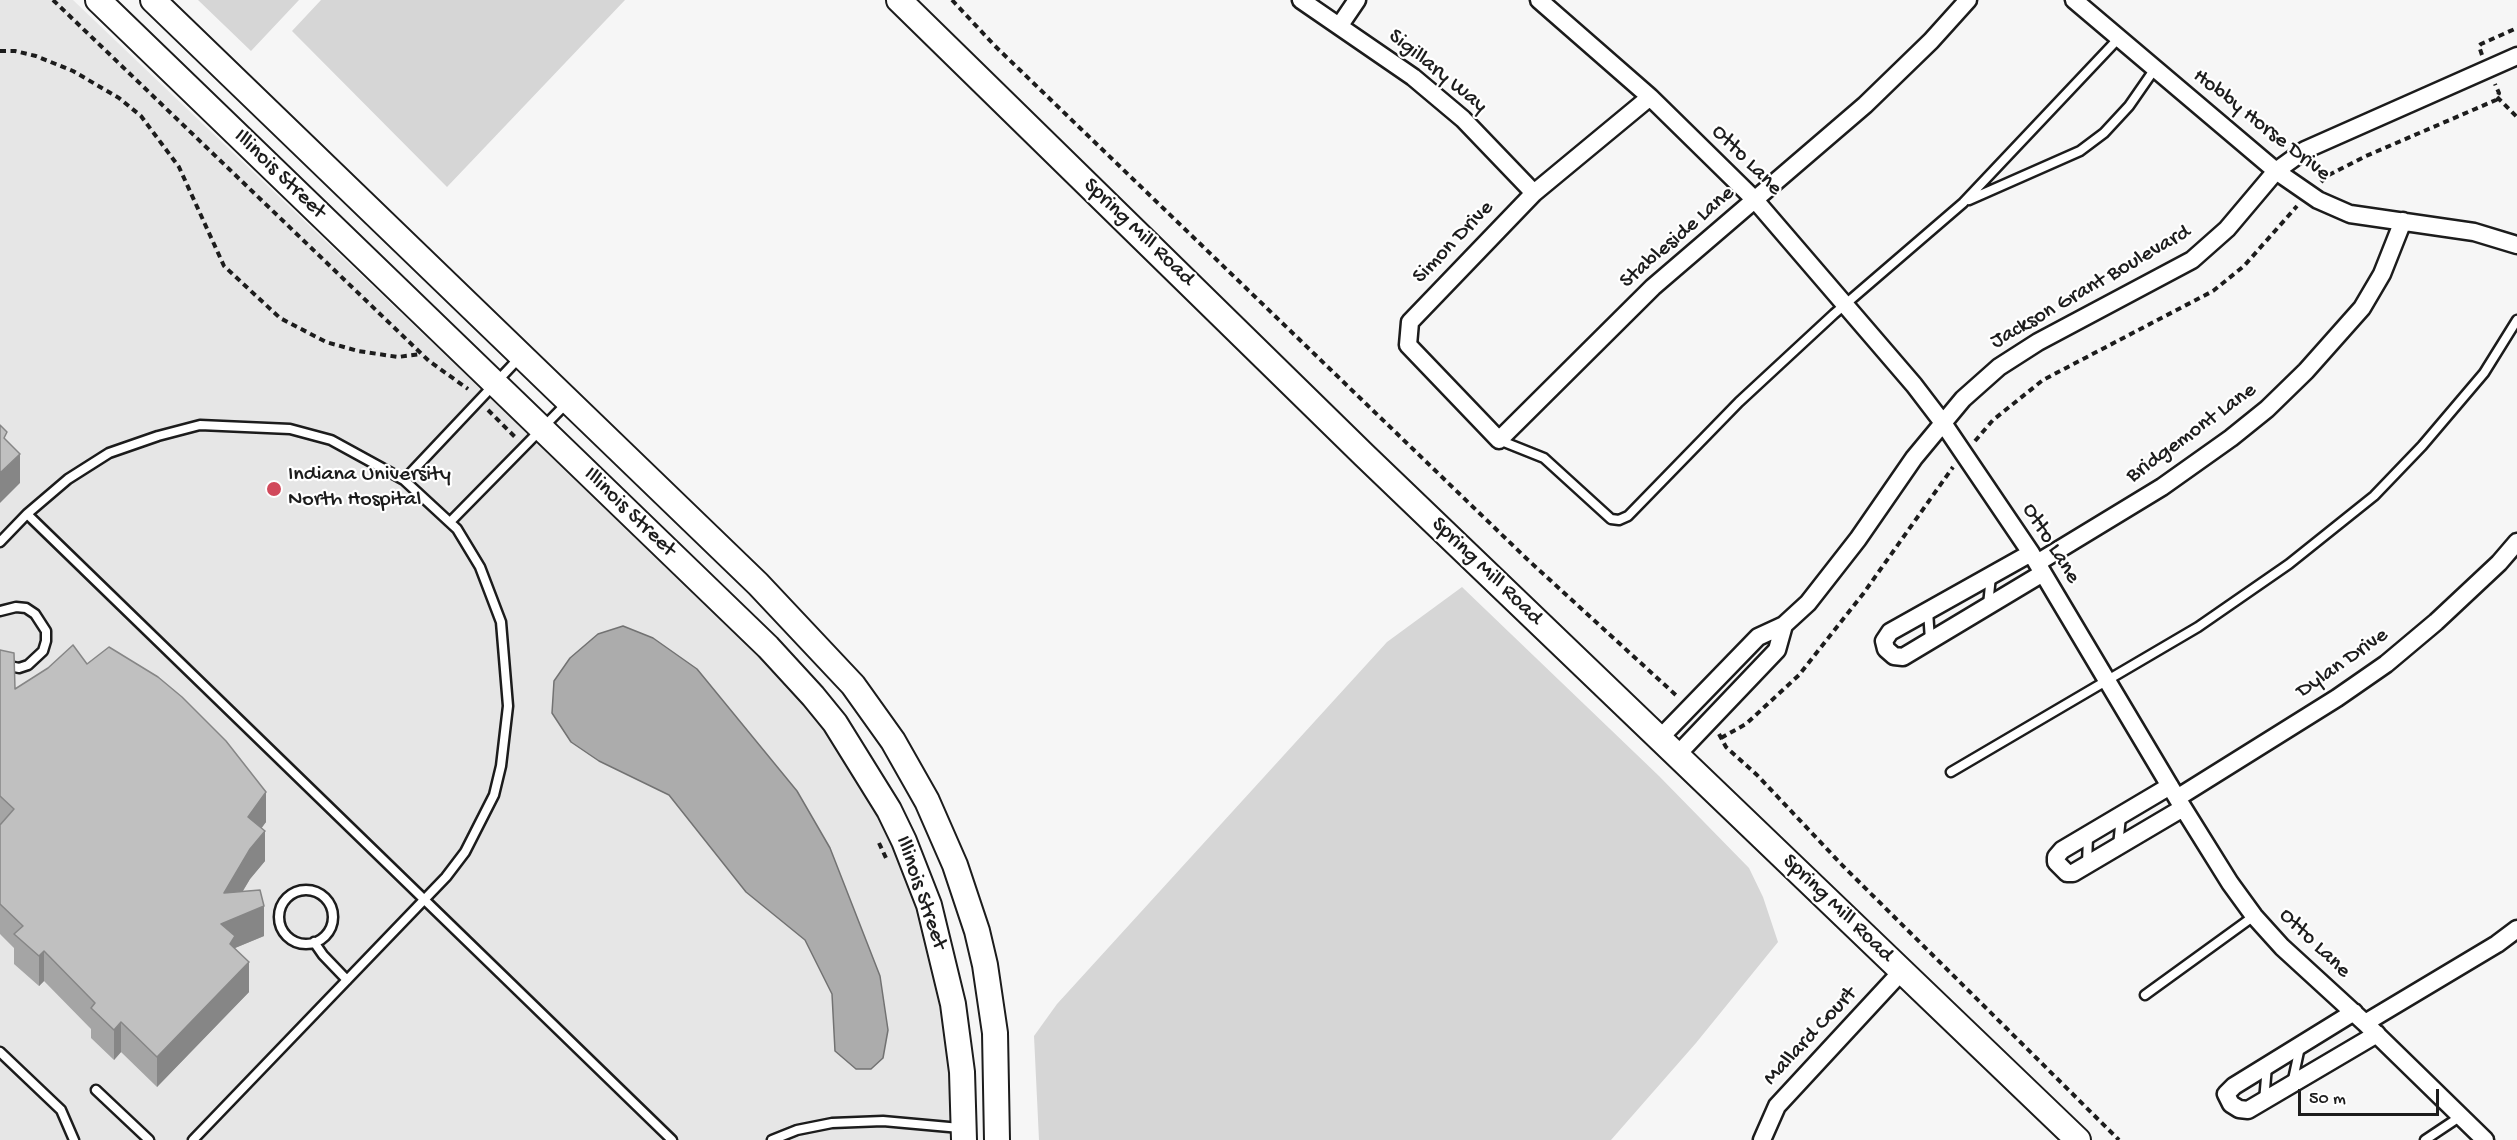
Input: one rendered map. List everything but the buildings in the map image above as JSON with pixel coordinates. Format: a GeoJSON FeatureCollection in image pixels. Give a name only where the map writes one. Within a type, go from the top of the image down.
{"type":"FeatureCollection","features":[{"type":"Feature","properties":{"kind":"street","name":"Illinois Street"},"geometry":{"type":"LineString","coordinates":[[98,0],[487,392],[533,437],[791,671],[835,723],[872,781],[904,841],[938,937],[958,1038],[964,1134]]}},
{"type":"Feature","properties":{"kind":"street","name":"Illinois Street"},"geometry":{"type":"LineString","coordinates":[[153,0],[758,584],[853,685],[893,741],[932,812],[955,865],[977,931],[985,965],[995,1033],[997,1140]]}},
{"type":"Feature","properties":{"kind":"street","name":"Spring Mill Road"},"geometry":{"type":"LineString","coordinates":[[899,0],[1364,455],[2078,1140]]}},
{"type":"Feature","properties":{"kind":"street","name":"Sigillary Way"},"geometry":{"type":"LineString","coordinates":[[1301,0],[1413,77],[1463,119],[1534,193]]}},
{"type":"Feature","properties":{"kind":"street"},"geometry":{"type":"LineString","coordinates":[[1340,25],[1357,0]]}},
{"type":"Feature","properties":{"kind":"street","name":"Otto Lane"},"geometry":{"type":"LineString","coordinates":[[1539,0],[1650,97],[1755,200],[1943,423],[2037,563],[2177,797],[2253,916],[2282,947],[2366,1023],[2486,1140]]}},
{"type":"Feature","properties":{"kind":"street","name":"Stableside Lane"},"geometry":{"type":"LineString","coordinates":[[1499,440],[1653,287],[1865,105],[1931,41],[1968,0]]}},
{"type":"Feature","properties":{"kind":"street","name":"Hobby Horse Drive"},"geometry":{"type":"LineString","coordinates":[[2074,0],[2276,171],[2308,194],[2350,214],[2474,232],[2517,245]]}},
{"type":"Feature","properties":{"kind":"street","name":"Jackson Grant Boulevard"},"geometry":{"type":"LineString","coordinates":[[1660,738],[1758,637],[1784,625],[1808,603],[1858,539],[1914,458],[1963,399],[1999,367],[2038,342],[2192,260],[2227,230],[2276,171],[2305,150],[2517,56]]}},
{"type":"Feature","properties":{"kind":"street","name":"Simon Drive"},"geometry":{"type":"LineString","coordinates":[[1499,440],[1408,345],[1410,322],[1534,193],[1650,97]]}},
{"type":"Feature","properties":{"kind":"street","name":"Bridgemont Lane"},"geometry":{"type":"LineString","coordinates":[[2037,563],[1991,575],[1890,632],[1884,641],[1886,649],[1894,656],[1903,657],[1988,606],[2037,563],[2162,487],[2231,438],[2267,409],[2306,371],[2362,308],[2382,274],[2403,221]]}},
{"type":"Feature","properties":{"kind":"street","name":"Dylan Drive"},"geometry":{"type":"LineString","coordinates":[[2177,797],[2121,816],[2062,850],[2056,857],[2056,862],[2067,873],[2073,873],[2118,847],[2177,797],[2337,698],[2386,664],[2436,622],[2517,542]]}},
{"type":"Feature","properties":{"kind":"street","name":"Jackson Grant Boulevard"},"geometry":{"type":"LineString","coordinates":[[1677,755],[1711,722],[1777,650],[1784,625]]}},
{"type":"Feature","properties":{"kind":"street"},"geometry":{"type":"LineString","coordinates":[[2366,1023],[2300,1045],[2234,1086],[2226,1094],[2230,1104],[2239,1109],[2248,1110],[2292,1085],[2366,1023],[2497,944],[2517,929]]}},
{"type":"Feature","properties":{"kind":"street","name":"Mallard Court"},"geometry":{"type":"LineString","coordinates":[[1762,1140],[1777,1106],[1902,971]]}},
{"type":"Feature","properties":{"kind":"lane"},"geometry":{"type":"LineString","coordinates":[[1499,440],[1544,458],[1611,519],[1618,520],[1628,516],[1739,402],[1844,304],[1963,203],[2118,39]]}},
{"type":"Feature","properties":{"kind":"lane"},"geometry":{"type":"LineString","coordinates":[[1963,203],[2080,152],[2104,133],[2129,106],[2154,69]]}},
{"type":"Feature","properties":{"kind":"lane"},"geometry":{"type":"LineString","coordinates":[[1951,772],[2198,627],[2289,564],[2374,496],[2422,446],[2484,373],[2517,320]]}},
{"type":"Feature","properties":{"kind":"lane"},"geometry":{"type":"LineString","coordinates":[[404,480],[521,356]]}},
{"type":"Feature","properties":{"kind":"lane"},"geometry":{"type":"LineString","coordinates":[[450,522],[568,402]]}},
{"type":"Feature","properties":{"kind":"lane"},"geometry":{"type":"LineString","coordinates":[[0,542],[27,514],[68,479],[109,453],[158,436],[201,425],[290,429],[331,440],[404,480],[450,522],[480,567],[501,622],[508,706],[501,766],[494,795],[465,852],[446,877],[193,1140]]}},
{"type":"Feature","properties":{"kind":"lane"},"geometry":{"type":"LineString","coordinates":[[27,514],[672,1140]]}},
{"type":"Feature","properties":{"kind":"lane"},"geometry":{"type":"LineString","coordinates":[[1988,606],[1991,575]]}},
{"type":"Feature","properties":{"kind":"lane"},"geometry":{"type":"LineString","coordinates":[[0,611],[16,607],[35,614],[45,631],[46,641],[43,651],[28,665],[18,668],[0,664]]}},
{"type":"Feature","properties":{"kind":"lane"},"geometry":{"type":"LineString","coordinates":[[1929,610],[1930,641]]}},
{"type":"Feature","properties":{"kind":"lane"},"geometry":{"type":"LineString","coordinates":[[2118,847],[2121,816]]}},
{"type":"Feature","properties":{"kind":"lane"},"geometry":{"type":"LineString","coordinates":[[2087,865],[2088,834]]}},
{"type":"Feature","properties":{"kind":"lane"},"geometry":{"type":"LineString","coordinates":[[301,890],[319,893],[331,906],[332,924],[328,932],[314,942],[305,944],[289,938],[280,924],[279,915],[286,899],[301,890]]}},
{"type":"Feature","properties":{"kind":"lane"},"geometry":{"type":"LineString","coordinates":[[2145,995],[2253,916]]}},
{"type":"Feature","properties":{"kind":"lane"},"geometry":{"type":"LineString","coordinates":[[314,942],[347,980]]}},
{"type":"Feature","properties":{"kind":"lane"},"geometry":{"type":"LineString","coordinates":[[2292,1085],[2300,1045]]}},
{"type":"Feature","properties":{"kind":"lane"},"geometry":{"type":"LineString","coordinates":[[0,1052],[61,1110],[74,1140]]}},
{"type":"Feature","properties":{"kind":"lane"},"geometry":{"type":"LineString","coordinates":[[2264,1101],[2267,1065]]}},
{"type":"Feature","properties":{"kind":"lane"},"geometry":{"type":"LineString","coordinates":[[96,1090],[149,1140]]}},
{"type":"Feature","properties":{"kind":"lane"},"geometry":{"type":"LineString","coordinates":[[2424,1140],[2462,1116]]}},
{"type":"Feature","properties":{"kind":"lane"},"geometry":{"type":"LineString","coordinates":[[772,1140],[797,1130],[832,1123],[883,1121],[964,1134]]}},
{"type":"Feature","properties":{"kind":"path"},"geometry":{"type":"LineString","coordinates":[[53,0],[422,354],[466,387],[487,392],[510,433],[533,437]]}},
{"type":"Feature","properties":{"kind":"path"},"geometry":{"type":"LineString","coordinates":[[952,0],[995,46],[1527,559],[1673,694],[1693,705]]}},
{"type":"Feature","properties":{"kind":"path"},"geometry":{"type":"LineString","coordinates":[[1721,738],[1746,724],[1799,675],[1863,594],[1964,454],[1992,420],[2043,380],[2213,291],[2244,266],[2327,176],[2366,156],[2496,100],[2499,93],[2480,49],[2481,44],[2517,28]]}},
{"type":"Feature","properties":{"kind":"path"},"geometry":{"type":"LineString","coordinates":[[0,51],[15,51],[36,56],[73,71],[119,98],[141,116],[178,167],[224,266],[280,318],[326,342],[358,351],[398,357],[422,354]]}},
{"type":"Feature","properties":{"kind":"path"},"geometry":{"type":"LineString","coordinates":[[2498,97],[2517,117]]}},
{"type":"Feature","properties":{"kind":"path"},"geometry":{"type":"LineString","coordinates":[[1711,722],[1726,747],[1757,775],[1887,911],[2119,1140]]}},
{"type":"Feature","properties":{"kind":"path"},"geometry":{"type":"LineString","coordinates":[[875,833],[888,863]]}},
{"type":"Feature","properties":{"kind":"shaded area","name":"Indiana University North Hospital"},"geometry":{"type":"Polygon","coordinates":[[[0,0],[73,0],[730,627],[804,703],[846,761],[889,836],[920,915],[938,979],[953,1084],[954,1140],[0,1140],[0,0]]]}},
{"type":"Feature","properties":{"kind":"shaded area"},"geometry":{"type":"Polygon","coordinates":[[[198,0],[299,0],[251,51],[198,0]]]}},
{"type":"Feature","properties":{"kind":"shaded area"},"geometry":{"type":"Polygon","coordinates":[[[321,0],[625,0],[447,187],[292,31],[321,0]]]}},
{"type":"Feature","properties":{"kind":"shaded area"},"geometry":{"type":"Polygon","coordinates":[[[1462,587],[1659,776],[1749,868],[1763,897],[1778,942],[1696,1043],[1611,1140],[1039,1140],[1034,1036],[1057,1004],[1387,642],[1462,587]]]}},
{"type":"Feature","properties":{"kind":"shaded area"},"geometry":{"type":"Polygon","coordinates":[[[623,626],[653,638],[697,669],[797,791],[830,848],[880,976],[888,1030],[883,1058],[871,1069],[856,1069],[835,1051],[832,994],[805,940],[746,892],[669,795],[599,761],[571,742],[552,713],[554,681],[570,658],[598,634],[623,626]]]}},
{"type":"Feature","properties":{"kind":"place","name":"Indiana University North Hospital"},"geometry":{"type":"Point","coordinates":[274,489]}}]}
